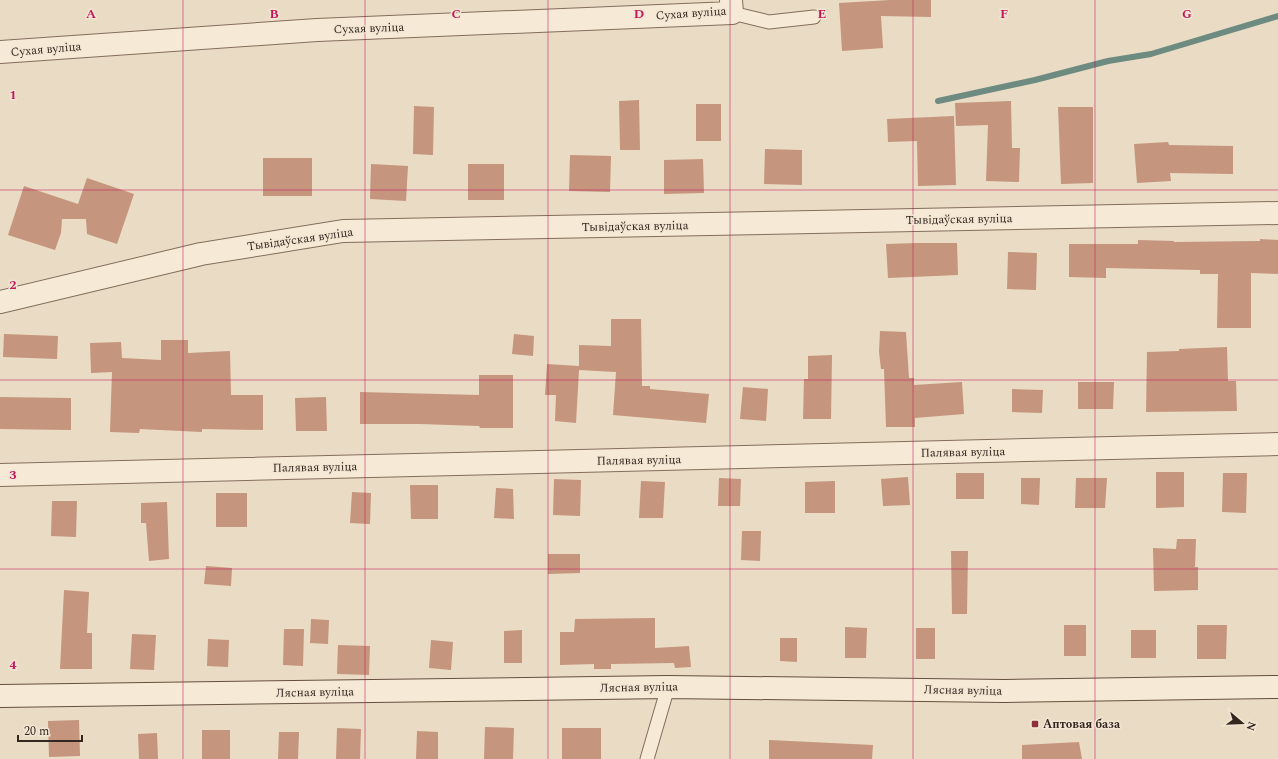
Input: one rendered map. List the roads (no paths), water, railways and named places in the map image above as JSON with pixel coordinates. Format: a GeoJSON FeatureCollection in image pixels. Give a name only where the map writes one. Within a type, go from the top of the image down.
{"type":"FeatureCollection","features":[{"type":"Feature","properties":{"kind":"street","name":"Сухая вуліца"},"geometry":{"type":"LineString","coordinates":[[2,55],[317,30],[731,6]]}},
{"type":"Feature","properties":{"kind":"street","name":"Тывідаўская вуліца"},"geometry":{"type":"LineString","coordinates":[[0,302],[201,254],[344,231],[1278,213]]}},
{"type":"Feature","properties":{"kind":"street","name":"Палявая вуліца"},"geometry":{"type":"LineString","coordinates":[[0,475],[1278,444]]}},
{"type":"Feature","properties":{"kind":"street","name":"Лясная вуліца"},"geometry":{"type":"LineString","coordinates":[[0,696],[668,686],[1004,691],[1278,687]]}},
{"type":"Feature","properties":{"kind":"lane"},"geometry":{"type":"LineString","coordinates":[[731,6],[769,22],[814,17]]}},
{"type":"Feature","properties":{"kind":"lane"},"geometry":{"type":"LineString","coordinates":[[647,759],[668,686]]}},
{"type":"Feature","properties":{"kind":"waterway"},"geometry":{"type":"LineString","coordinates":[[938,101],[1035,80],[1108,61],[1151,54],[1278,16]]}},
{"type":"Feature","properties":{"kind":"place","name":"Аптовая база"},"geometry":{"type":"Point","coordinates":[1035,724]}}]}
